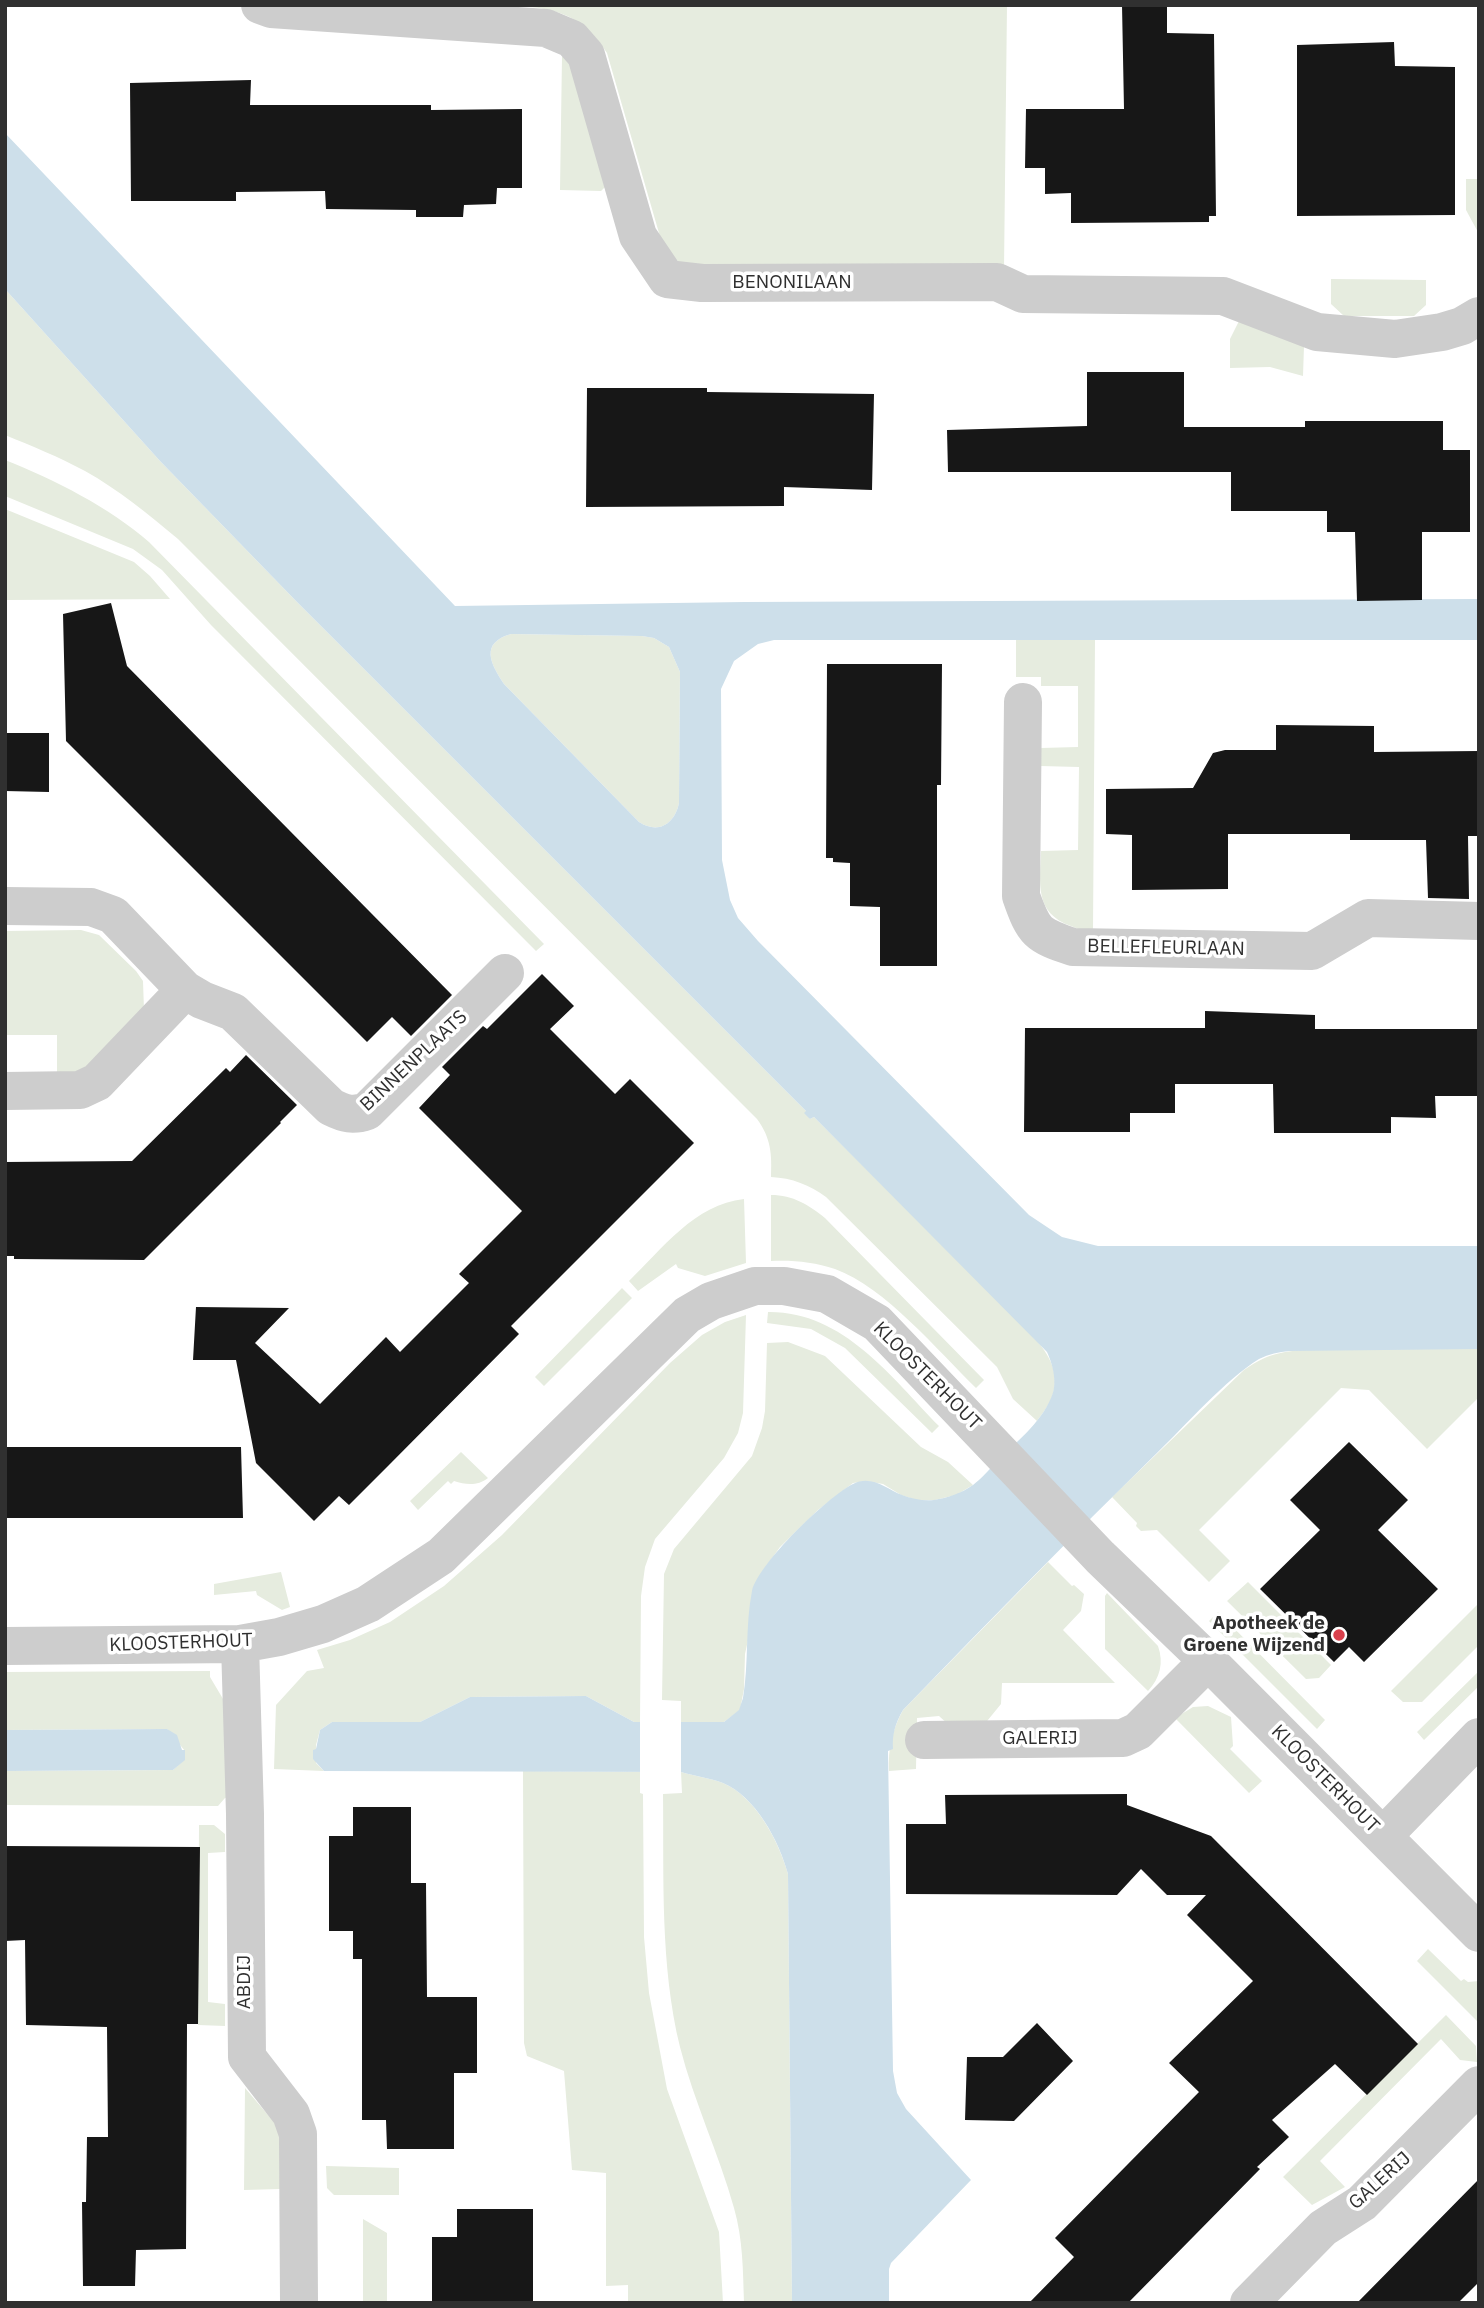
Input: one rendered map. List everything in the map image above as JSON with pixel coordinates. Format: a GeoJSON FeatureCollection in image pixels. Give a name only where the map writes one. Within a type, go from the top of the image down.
{"type":"FeatureCollection","features":[{"type":"Feature","properties":{"kind":"street","name":"BENONILAAN"},"geometry":{"type":"LineString","coordinates":[[260,5],[271,9],[546,27],[572,38],[586,55],[638,236],[667,279],[702,283],[997,282],[1023,295],[1223,296],[1317,332],[1395,339],[1442,332],[1462,326],[1479,316]]}},
{"type":"Feature","properties":{"kind":"street","name":"BELLEFLEURLAAN"},"geometry":{"type":"LineString","coordinates":[[1023,702],[1021,896],[1029,919],[1044,937],[1073,947],[1312,951],[1368,918],[1479,921]]}},
{"type":"Feature","properties":{"kind":"street","name":"BINNENPLAATS"},"geometry":{"type":"LineString","coordinates":[[5,906],[91,907],[113,915],[185,990],[233,1012],[331,1107],[356,1115],[367,1111],[505,973]]}},
{"type":"Feature","properties":{"kind":"street"},"geometry":{"type":"LineString","coordinates":[[5,1091],[80,1090],[97,1082],[185,990]]}},
{"type":"Feature","properties":{"kind":"street","name":"KLOOSTERHOUT"},"geometry":{"type":"LineString","coordinates":[[5,1646],[240,1644],[279,1637],[323,1624],[368,1604],[442,1556],[687,1315],[711,1301],[755,1286],[784,1286],[827,1294],[877,1323],[1100,1557],[1208,1661],[1479,1933]]}},
{"type":"Feature","properties":{"kind":"street","name":"ABDIJ"},"geometry":{"type":"LineString","coordinates":[[240,1644],[245,1814],[247,2057],[252,2067],[291,2114],[298,2134],[299,2303]]}},
{"type":"Feature","properties":{"kind":"street","name":"GALERIJ"},"geometry":{"type":"LineString","coordinates":[[924,1740],[1123,1738],[1138,1731],[1208,1661]]}},
{"type":"Feature","properties":{"kind":"street"},"geometry":{"type":"LineString","coordinates":[[1383,1836],[1479,1737]]}},
{"type":"Feature","properties":{"kind":"street","name":"GALERIJ"},"geometry":{"type":"LineString","coordinates":[[1249,2303],[1323,2228],[1362,2203],[1479,2085]]}},
{"type":"Feature","properties":{"kind":"shaded area"},"geometry":{"type":"Polygon","coordinates":[[[506,5],[1007,5],[1004,269],[684,267],[663,247],[607,53],[586,28],[564,14],[506,5]]]}},
{"type":"Feature","properties":{"kind":"shaded area"},"geometry":{"type":"Polygon","coordinates":[[[562,56],[570,65],[606,186],[601,191],[560,190],[562,56]]]}},
{"type":"Feature","properties":{"kind":"shaded area"},"geometry":{"type":"Polygon","coordinates":[[[1466,179],[1479,179],[1479,234],[1466,210],[1466,179]]]}},
{"type":"Feature","properties":{"kind":"shaded area"},"geometry":{"type":"Polygon","coordinates":[[[1331,279],[1426,280],[1426,305],[1414,316],[1344,316],[1331,304],[1331,279]]]}},
{"type":"Feature","properties":{"kind":"shaded area"},"geometry":{"type":"Polygon","coordinates":[[[5,289],[160,461],[296,601],[806,1111],[810,1119],[814,1117],[1025,1327],[1049,1358],[1055,1376],[1052,1397],[1037,1421],[1013,1399],[997,1367],[826,1197],[800,1183],[771,1177],[770,1147],[757,1119],[178,539],[98,478],[5,435],[5,289]]]}},
{"type":"Feature","properties":{"kind":"shaded area"},"geometry":{"type":"Polygon","coordinates":[[[1239,321],[1304,346],[1303,376],[1270,367],[1230,368],[1230,339],[1239,321]]]}},
{"type":"Feature","properties":{"kind":"shaded area"},"geometry":{"type":"Polygon","coordinates":[[[5,460],[81,495],[117,517],[149,542],[544,944],[536,951],[211,625],[162,570],[133,549],[5,496],[5,460]]]}},
{"type":"Feature","properties":{"kind":"shaded area"},"geometry":{"type":"Polygon","coordinates":[[[5,509],[134,562],[170,599],[7,600],[5,509]]]}},
{"type":"Feature","properties":{"kind":"shaded area"},"geometry":{"type":"Polygon","coordinates":[[[511,634],[642,636],[654,638],[669,647],[680,672],[679,803],[670,821],[659,827],[646,826],[639,822],[504,684],[492,661],[491,648],[501,638],[511,634]]]}},
{"type":"Feature","properties":{"kind":"shaded area"},"geometry":{"type":"Polygon","coordinates":[[[1016,639],[1095,640],[1093,931],[1085,931],[1059,920],[1045,905],[1040,886],[1041,851],[1078,850],[1079,767],[1040,766],[1041,748],[1078,747],[1078,686],[1041,686],[1041,677],[1016,677],[1016,639]]]}},
{"type":"Feature","properties":{"kind":"shaded area"},"geometry":{"type":"Polygon","coordinates":[[[81,930],[99,935],[136,971],[143,981],[144,1010],[92,1067],[57,1077],[57,1035],[5,1035],[5,931],[81,930]]]}},
{"type":"Feature","properties":{"kind":"shaded area"},"geometry":{"type":"Polygon","coordinates":[[[771,1195],[800,1202],[825,1218],[984,1380],[976,1388],[910,1321],[854,1278],[819,1265],[771,1261],[771,1195]]]}},
{"type":"Feature","properties":{"kind":"shaded area"},"geometry":{"type":"Polygon","coordinates":[[[744,1199],[746,1263],[705,1276],[678,1268],[676,1264],[638,1291],[629,1281],[667,1242],[695,1219],[710,1209],[744,1199]]]}},
{"type":"Feature","properties":{"kind":"shaded area"},"geometry":{"type":"Polygon","coordinates":[[[622,1288],[632,1298],[544,1386],[535,1377],[622,1288]]]}},
{"type":"Feature","properties":{"kind":"shaded area"},"geometry":{"type":"Polygon","coordinates":[[[768,1312],[795,1315],[820,1322],[842,1335],[884,1368],[939,1426],[932,1433],[845,1348],[811,1329],[767,1323],[768,1312]]]}},
{"type":"Feature","properties":{"kind":"shaded area"},"geometry":{"type":"Polygon","coordinates":[[[746,1315],[743,1413],[738,1433],[724,1458],[655,1539],[645,1567],[641,1596],[640,1722],[634,1722],[586,1696],[470,1697],[420,1722],[332,1722],[320,1730],[316,1745],[316,1763],[324,1771],[274,1769],[276,1705],[307,1671],[324,1668],[317,1650],[350,1640],[390,1622],[444,1586],[502,1535],[670,1363],[702,1335],[725,1322],[746,1315]]]}},
{"type":"Feature","properties":{"kind":"shaded area"},"geometry":{"type":"Polygon","coordinates":[[[788,1342],[825,1356],[921,1447],[948,1462],[973,1485],[956,1495],[935,1500],[916,1500],[883,1484],[866,1481],[853,1483],[818,1510],[780,1547],[763,1571],[745,1654],[744,1689],[740,1710],[724,1722],[681,1723],[681,1701],[662,1700],[664,1574],[674,1549],[752,1456],[765,1411],[767,1343],[788,1342]]]}},
{"type":"Feature","properties":{"kind":"shaded area"},"geometry":{"type":"Polygon","coordinates":[[[1319,1349],[1479,1349],[1479,1397],[1427,1449],[1369,1390],[1341,1388],[1199,1530],[1230,1561],[1209,1582],[1157,1530],[1141,1531],[1136,1526],[1137,1523],[1112,1497],[1244,1370],[1280,1353],[1319,1349]]]}},
{"type":"Feature","properties":{"kind":"shaded area"},"geometry":{"type":"Polygon","coordinates":[[[461,1452],[488,1478],[472,1484],[454,1481],[451,1484],[448,1481],[418,1510],[410,1501],[461,1452]]]}},
{"type":"Feature","properties":{"kind":"shaded area"},"geometry":{"type":"Polygon","coordinates":[[[1048,1562],[1084,1594],[1081,1611],[1063,1630],[1115,1683],[1002,1683],[1001,1704],[983,1726],[950,1726],[939,1716],[917,1718],[916,1769],[889,1771],[892,1740],[903,1710],[1048,1562]]]}},
{"type":"Feature","properties":{"kind":"shaded area"},"geometry":{"type":"Polygon","coordinates":[[[281,1572],[290,1607],[282,1610],[257,1595],[256,1591],[214,1595],[214,1584],[281,1572]]]}},
{"type":"Feature","properties":{"kind":"shaded area"},"geometry":{"type":"Polygon","coordinates":[[[1248,1582],[1331,1665],[1319,1678],[1306,1679],[1227,1601],[1248,1582]]]}},
{"type":"Feature","properties":{"kind":"shaded area"},"geometry":{"type":"Polygon","coordinates":[[[1107,1593],[1158,1646],[1160,1670],[1148,1691],[1105,1649],[1107,1593]]]}},
{"type":"Feature","properties":{"kind":"shaded area"},"geometry":{"type":"Polygon","coordinates":[[[1478,1604],[1479,1645],[1422,1702],[1403,1702],[1391,1691],[1478,1604]]]}},
{"type":"Feature","properties":{"kind":"shaded area"},"geometry":{"type":"Polygon","coordinates":[[[1218,1612],[1325,1720],[1317,1729],[1209,1621],[1218,1612]]]}},
{"type":"Feature","properties":{"kind":"shaded area"},"geometry":{"type":"Polygon","coordinates":[[[210,1671],[210,1677],[229,1709],[228,1797],[218,1806],[5,1805],[5,1771],[173,1770],[184,1760],[185,1751],[167,1729],[5,1730],[5,1672],[210,1671]]]}},
{"type":"Feature","properties":{"kind":"shaded area"},"geometry":{"type":"Polygon","coordinates":[[[1479,1671],[1479,1686],[1424,1740],[1417,1732],[1479,1671]]]}},
{"type":"Feature","properties":{"kind":"shaded area"},"geometry":{"type":"Polygon","coordinates":[[[1208,1706],[1231,1717],[1233,1746],[1230,1749],[1262,1781],[1249,1793],[1175,1718],[1193,1707],[1208,1706]]]}},
{"type":"Feature","properties":{"kind":"shaded area"},"geometry":{"type":"Polygon","coordinates":[[[523,1771],[640,1772],[640,1793],[643,1794],[644,1937],[649,1993],[667,2089],[719,2232],[723,2303],[628,2303],[628,2285],[606,2286],[606,2173],[572,2170],[564,2071],[527,2056],[524,2043],[523,1771]]]}},
{"type":"Feature","properties":{"kind":"shaded area"},"geometry":{"type":"Polygon","coordinates":[[[681,1772],[723,1783],[746,1799],[772,1835],[788,1874],[792,2303],[744,2303],[737,2220],[680,2047],[666,1953],[663,1794],[682,1793],[681,1772]]]}},
{"type":"Feature","properties":{"kind":"shaded area"},"geometry":{"type":"Polygon","coordinates":[[[199,1825],[214,1825],[225,1834],[225,1852],[208,1853],[208,2002],[225,2004],[225,2026],[198,2025],[199,1825]]]}},
{"type":"Feature","properties":{"kind":"shaded area"},"geometry":{"type":"Polygon","coordinates":[[[1428,1949],[1461,1981],[1479,1981],[1479,2023],[1417,1961],[1428,1949]]]}},
{"type":"Feature","properties":{"kind":"shaded area"},"geometry":{"type":"Polygon","coordinates":[[[1446,2015],[1476,2046],[1477,2062],[1460,2060],[1441,2039],[1320,2161],[1345,2187],[1312,2205],[1283,2177],[1446,2015]]]}},
{"type":"Feature","properties":{"kind":"shaded area"},"geometry":{"type":"Polygon","coordinates":[[[245,2088],[280,2129],[281,2189],[244,2190],[245,2088]]]}},
{"type":"Feature","properties":{"kind":"shaded area"},"geometry":{"type":"Polygon","coordinates":[[[326,2166],[399,2168],[399,2195],[334,2195],[327,2188],[326,2166]]]}},
{"type":"Feature","properties":{"kind":"shaded area"},"geometry":{"type":"Polygon","coordinates":[[[363,2219],[387,2233],[387,2303],[363,2303],[363,2219]]]}},
{"type":"Feature","properties":{"kind":"water"},"geometry":{"type":"Polygon","coordinates":[[[5,133],[455,606],[1479,599],[1479,640],[774,640],[758,644],[734,661],[721,689],[722,860],[730,900],[738,918],[1029,1215],[1062,1237],[1098,1246],[1479,1246],[1479,1349],[1289,1351],[1259,1359],[1206,1403],[903,1710],[895,1730],[893,1749],[888,1751],[893,2071],[897,2093],[906,2109],[971,2180],[891,2263],[889,2303],[792,2303],[788,1874],[772,1834],[746,1798],[723,1783],[681,1772],[324,1771],[313,1759],[313,1750],[316,1749],[320,1730],[332,1722],[420,1722],[470,1697],[586,1696],[634,1722],[724,1722],[739,1710],[743,1698],[752,1591],[757,1579],[780,1549],[827,1502],[860,1481],[879,1484],[906,1496],[926,1500],[949,1496],[973,1485],[1026,1433],[1046,1407],[1053,1393],[1054,1381],[1047,1352],[814,1117],[810,1119],[804,1113],[806,1111],[296,601],[160,461],[5,289],[5,133]],[[511,634],[495,643],[491,654],[495,669],[504,684],[639,822],[646,826],[659,827],[670,821],[679,803],[680,672],[669,647],[654,638],[511,634]]]}},
{"type":"Feature","properties":{"kind":"water"},"geometry":{"type":"Polygon","coordinates":[[[167,1729],[177,1735],[182,1750],[185,1750],[185,1760],[173,1770],[5,1771],[5,1730],[167,1729]]]}},
{"type":"Feature","properties":{"kind":"pier"},"geometry":{"type":"Polygon","coordinates":[[[640,1719],[681,1719],[681,1776],[640,1775],[640,1719]]]}},
{"type":"Feature","properties":{"kind":"building"},"geometry":{"type":"Polygon","coordinates":[[[1122,5],[1167,5],[1167,33],[1214,34],[1216,216],[1209,216],[1209,222],[1071,223],[1071,193],[1045,194],[1045,168],[1025,168],[1026,109],[1124,109],[1122,5]]]}},
{"type":"Feature","properties":{"kind":"building"},"geometry":{"type":"Polygon","coordinates":[[[1394,42],[1395,66],[1455,67],[1455,215],[1297,216],[1297,45],[1394,42]]]}},
{"type":"Feature","properties":{"kind":"building"},"geometry":{"type":"Polygon","coordinates":[[[251,80],[250,105],[431,105],[431,110],[522,109],[522,188],[497,188],[496,204],[464,205],[463,217],[416,217],[416,210],[326,209],[325,191],[236,192],[236,201],[131,201],[130,83],[251,80]]]}},
{"type":"Feature","properties":{"kind":"building"},"geometry":{"type":"Polygon","coordinates":[[[1087,372],[1184,372],[1184,427],[1305,427],[1305,421],[1443,421],[1443,450],[1470,450],[1470,532],[1422,532],[1422,600],[1357,601],[1355,532],[1327,532],[1327,511],[1231,511],[1231,472],[948,472],[947,430],[1087,426],[1087,372]]]}},
{"type":"Feature","properties":{"kind":"building"},"geometry":{"type":"Polygon","coordinates":[[[587,388],[707,388],[707,392],[874,394],[872,490],[784,487],[784,506],[586,507],[587,388]]]}},
{"type":"Feature","properties":{"kind":"building"},"geometry":{"type":"Polygon","coordinates":[[[111,603],[127,666],[452,995],[411,1036],[392,1017],[367,1042],[66,741],[63,614],[111,603]]]}},
{"type":"Feature","properties":{"kind":"building"},"geometry":{"type":"Polygon","coordinates":[[[827,664],[942,664],[941,785],[937,785],[937,966],[880,966],[880,907],[850,906],[850,863],[833,862],[833,858],[826,858],[827,664]]]}},
{"type":"Feature","properties":{"kind":"building"},"geometry":{"type":"Polygon","coordinates":[[[1276,725],[1374,726],[1374,752],[1479,751],[1479,836],[1468,836],[1469,899],[1428,898],[1426,840],[1350,840],[1350,834],[1228,834],[1228,889],[1132,890],[1132,835],[1106,834],[1106,789],[1193,788],[1213,753],[1225,750],[1276,750],[1276,725]]]}},
{"type":"Feature","properties":{"kind":"building"},"geometry":{"type":"Polygon","coordinates":[[[5,733],[49,733],[49,792],[5,791],[5,733]]]}},
{"type":"Feature","properties":{"kind":"building"},"geometry":{"type":"Polygon","coordinates":[[[542,974],[574,1006],[550,1029],[615,1094],[630,1079],[694,1143],[511,1326],[519,1334],[349,1505],[339,1496],[314,1521],[256,1463],[236,1360],[193,1360],[196,1307],[289,1308],[255,1343],[320,1404],[386,1337],[400,1352],[469,1283],[459,1274],[522,1211],[419,1108],[450,1075],[442,1067],[483,1026],[487,1029],[542,974]]]}},
{"type":"Feature","properties":{"kind":"building"},"geometry":{"type":"Polygon","coordinates":[[[1205,1011],[1315,1015],[1315,1029],[1479,1029],[1479,1096],[1435,1096],[1436,1118],[1391,1117],[1391,1133],[1274,1133],[1273,1084],[1175,1084],[1175,1113],[1130,1113],[1130,1132],[1024,1132],[1025,1028],[1205,1028],[1205,1011]]]}},
{"type":"Feature","properties":{"kind":"building"},"geometry":{"type":"Polygon","coordinates":[[[246,1055],[297,1105],[144,1260],[14,1259],[14,1256],[5,1256],[5,1162],[132,1161],[226,1068],[230,1072],[246,1055]]]}},
{"type":"Feature","properties":{"kind":"building"},"geometry":{"type":"Polygon","coordinates":[[[1349,1442],[1408,1500],[1378,1530],[1438,1589],[1364,1662],[1349,1647],[1334,1662],[1260,1589],[1320,1530],[1290,1500],[1349,1442]]]}},
{"type":"Feature","properties":{"kind":"building"},"geometry":{"type":"Polygon","coordinates":[[[5,1447],[241,1447],[243,1518],[5,1518],[5,1447]]]}},
{"type":"Feature","properties":{"kind":"building"},"geometry":{"type":"Polygon","coordinates":[[[1127,1794],[1127,1805],[1211,1836],[1418,2044],[1367,2095],[1335,2064],[1272,2120],[1289,2137],[1128,2303],[1029,2303],[1074,2257],[1055,2238],[1199,2092],[1169,2063],[1253,1981],[1187,1915],[1206,1895],[1167,1895],[1141,1869],[1117,1895],[906,1894],[906,1824],[946,1824],[945,1795],[1127,1794]]]}},
{"type":"Feature","properties":{"kind":"building"},"geometry":{"type":"Polygon","coordinates":[[[353,1807],[411,1807],[411,1883],[426,1883],[427,1997],[477,1997],[477,2073],[454,2073],[454,2149],[387,2149],[386,2120],[362,2120],[362,1959],[353,1959],[353,1931],[329,1931],[329,1836],[353,1836],[353,1807]]]}},
{"type":"Feature","properties":{"kind":"building"},"geometry":{"type":"Polygon","coordinates":[[[5,1846],[200,1847],[198,2024],[187,2024],[186,2249],[136,2250],[135,2286],[83,2286],[82,2202],[86,2202],[87,2137],[108,2137],[107,2027],[26,2025],[25,1940],[5,1941],[5,1846]]]}},
{"type":"Feature","properties":{"kind":"building"},"geometry":{"type":"Polygon","coordinates":[[[1037,2023],[1073,2061],[1014,2121],[965,2120],[967,2057],[1003,2057],[1037,2023]]]}},
{"type":"Feature","properties":{"kind":"building"},"geometry":{"type":"Polygon","coordinates":[[[1479,2179],[1479,2282],[1458,2303],[1357,2303],[1479,2179]]]}},
{"type":"Feature","properties":{"kind":"building"},"geometry":{"type":"Polygon","coordinates":[[[457,2209],[533,2209],[533,2303],[432,2303],[432,2237],[457,2237],[457,2209]]]}},
{"type":"Feature","properties":{"kind":"place","name":"Apotheek de Groene Wijzend"},"geometry":{"type":"Point","coordinates":[1339,1635]}}]}
